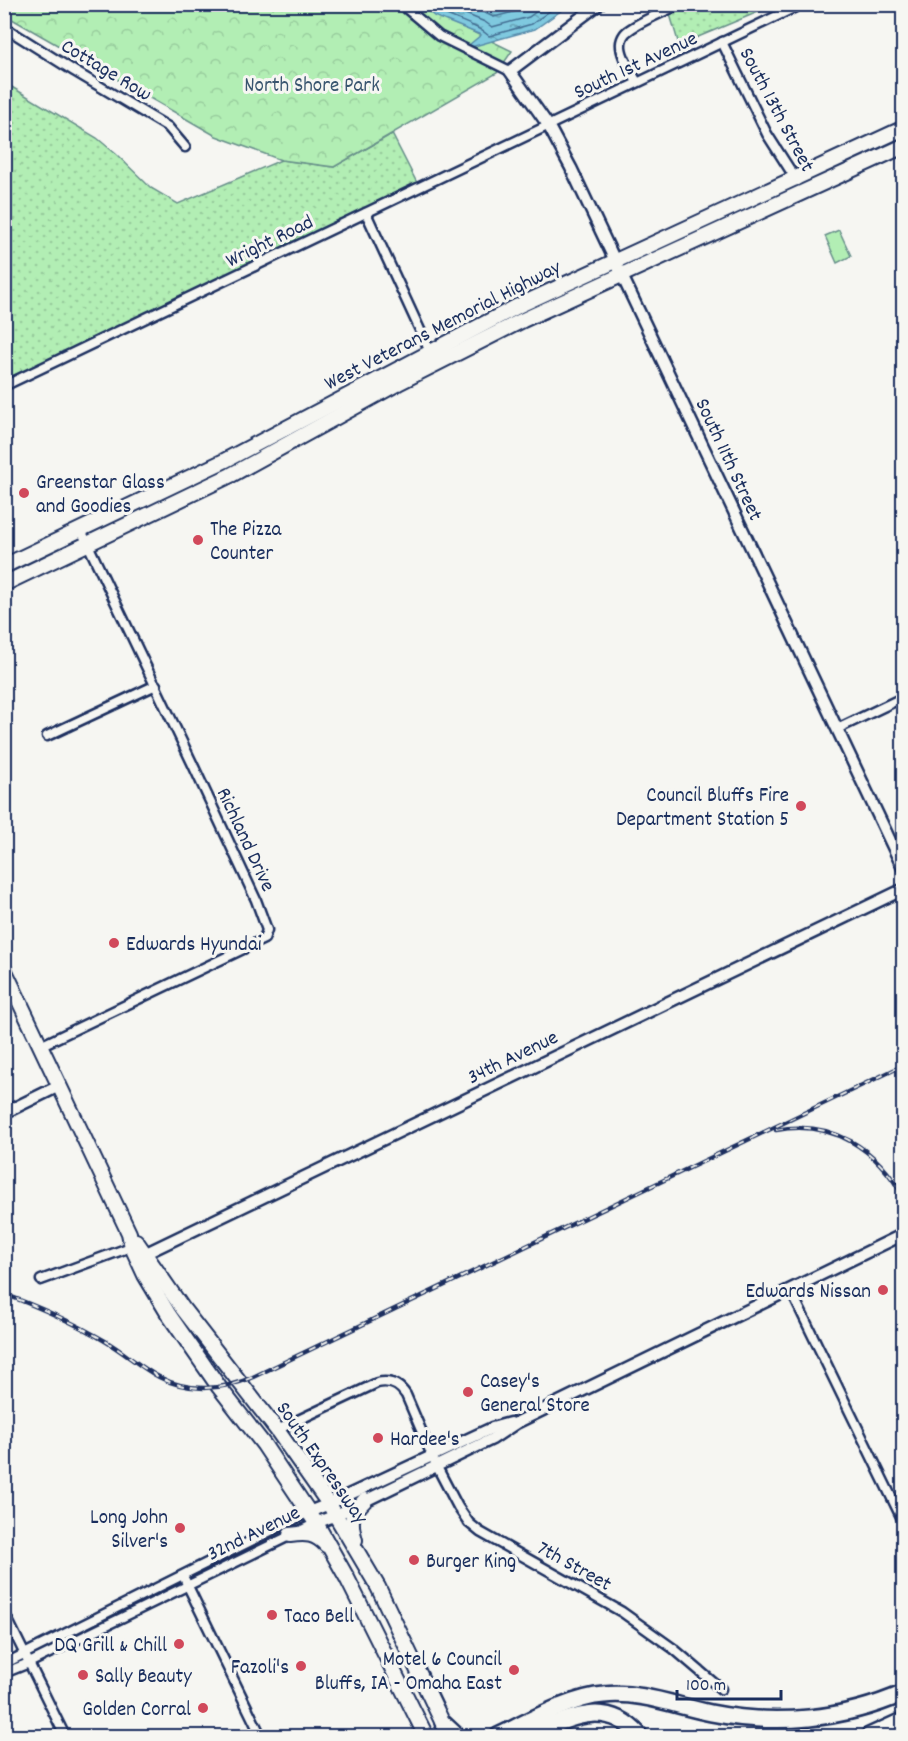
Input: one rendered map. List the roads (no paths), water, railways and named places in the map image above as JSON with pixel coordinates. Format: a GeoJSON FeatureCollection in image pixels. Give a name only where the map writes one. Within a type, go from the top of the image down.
{"type":"FeatureCollection","features":[{"type":"Feature","properties":{"kind":"highway"},"geometry":{"type":"LineString","coordinates":[[493,1737],[570,1704],[601,1695],[631,1695],[713,1714],[782,1720],[823,1717],[860,1710],[903,1693]]}},
{"type":"Feature","properties":{"kind":"highway"},"geometry":{"type":"LineString","coordinates":[[527,1737],[588,1714],[616,1718],[633,1728],[640,1737]]}},
{"type":"Feature","properties":{"kind":"highway"},"geometry":{"type":"LineString","coordinates":[[869,1737],[903,1720]]}},
{"type":"Feature","properties":{"kind":"highway"},"geometry":{"type":"LineString","coordinates":[[446,1730],[457,1737]]}},
{"type":"Feature","properties":{"kind":"main road","name":"West Veterans Memorial Highway"},"geometry":{"type":"LineString","coordinates":[[4,584],[231,475],[518,306],[903,128]]}},
{"type":"Feature","properties":{"kind":"main road","name":"West Veterans Memorial Highway"},"geometry":{"type":"LineString","coordinates":[[4,566],[433,358],[523,320],[903,146]]}},
{"type":"Feature","properties":{"kind":"main road","name":"South Expressway"},"geometry":{"type":"LineString","coordinates":[[4,969],[138,1251],[153,1290],[191,1349],[264,1445],[312,1518],[364,1610],[426,1737]]}},
{"type":"Feature","properties":{"kind":"main road","name":"South Expressway"},"geometry":{"type":"LineString","coordinates":[[138,1251],[277,1430],[333,1510],[404,1638],[446,1730]]}},
{"type":"Feature","properties":{"kind":"main road"},"geometry":{"type":"LineString","coordinates":[[360,1556],[351,1522],[354,1513],[366,1500]]}},
{"type":"Feature","properties":{"kind":"main road"},"geometry":{"type":"LineString","coordinates":[[290,1535],[302,1533],[314,1535],[335,1556]]}},
{"type":"Feature","properties":{"kind":"street"},"geometry":{"type":"LineString","coordinates":[[401,4],[439,36],[510,71],[599,4]]}},
{"type":"Feature","properties":{"kind":"street","name":"South 1st Avenue"},"geometry":{"type":"LineString","coordinates":[[548,125],[802,4]]}},
{"type":"Feature","properties":{"kind":"street"},"geometry":{"type":"LineString","coordinates":[[637,82],[621,47],[624,34],[635,26],[680,5]]}},
{"type":"Feature","properties":{"kind":"street","name":"Cottage Row"},"geometry":{"type":"LineString","coordinates":[[4,27],[168,127],[185,147]]}},
{"type":"Feature","properties":{"kind":"street","name":"South 13th Street"},"geometry":{"type":"LineString","coordinates":[[722,42],[767,134],[796,178],[802,192]]}},
{"type":"Feature","properties":{"kind":"street","name":"South 11th Street"},"geometry":{"type":"LineString","coordinates":[[510,71],[548,125],[572,168],[903,870]]}},
{"type":"Feature","properties":{"kind":"street","name":"Wright Road"},"geometry":{"type":"LineString","coordinates":[[4,386],[548,125]]}},
{"type":"Feature","properties":{"kind":"street"},"geometry":{"type":"LineString","coordinates":[[366,213],[433,358]]}},
{"type":"Feature","properties":{"kind":"street","name":"Richland Drive"},"geometry":{"type":"LineString","coordinates":[[40,1046],[264,939],[267,934],[256,900],[81,530]]}},
{"type":"Feature","properties":{"kind":"street"},"geometry":{"type":"LineString","coordinates":[[47,736],[156,685]]}},
{"type":"Feature","properties":{"kind":"street"},"geometry":{"type":"LineString","coordinates":[[837,729],[903,697]]}},
{"type":"Feature","properties":{"kind":"street","name":"34th Avenue"},"geometry":{"type":"LineString","coordinates":[[138,1251],[903,890]]}},
{"type":"Feature","properties":{"kind":"street"},"geometry":{"type":"LineString","coordinates":[[4,1113],[59,1086]]}},
{"type":"Feature","properties":{"kind":"street","name":"32nd Avenue"},"geometry":{"type":"LineString","coordinates":[[4,1664],[278,1527],[366,1500],[492,1428],[504,1423],[516,1423],[903,1234]]}},
{"type":"Feature","properties":{"kind":"street"},"geometry":{"type":"LineString","coordinates":[[41,1280],[138,1251]]}},
{"type":"Feature","properties":{"kind":"street"},"geometry":{"type":"LineString","coordinates":[[790,1289],[903,1523]]}},
{"type":"Feature","properties":{"kind":"street","name":"7th Street"},"geometry":{"type":"LineString","coordinates":[[277,1430],[377,1383],[388,1382],[398,1386],[406,1395],[434,1460],[465,1519],[474,1528],[622,1612],[674,1649],[721,1689]]}},
{"type":"Feature","properties":{"kind":"street","name":"32nd Avenue"},"geometry":{"type":"LineString","coordinates":[[333,1510],[434,1460]]}},
{"type":"Feature","properties":{"kind":"street","name":"32nd Avenue"},"geometry":{"type":"LineString","coordinates":[[4,1673],[29,1663],[290,1535],[312,1518]]}},
{"type":"Feature","properties":{"kind":"street"},"geometry":{"type":"LineString","coordinates":[[183,1576],[261,1737]]}},
{"type":"Feature","properties":{"kind":"street"},"geometry":{"type":"LineString","coordinates":[[4,1612],[65,1737]]}},
{"type":"Feature","properties":{"kind":"water"},"geometry":{"type":"Polygon","coordinates":[[[421,5],[569,5],[535,29],[464,49],[481,35],[434,16],[421,5]]]}},
{"type":"Feature","properties":{"kind":"railway"},"geometry":{"type":"LineString","coordinates":[[4,1294],[81,1327],[152,1373],[170,1382],[182,1386],[206,1388],[230,1385],[253,1377],[904,1065]]}},
{"type":"Feature","properties":{"kind":"railway"},"geometry":{"type":"LineString","coordinates":[[776,1130],[816,1129],[851,1142],[881,1165],[904,1198]]}},
{"type":"Feature","properties":{"kind":"place","name":"Greenstar Glass and Goodies"},"geometry":{"type":"Point","coordinates":[24,493]}},
{"type":"Feature","properties":{"kind":"place","name":"The Pizza Counter"},"geometry":{"type":"Point","coordinates":[198,540]}},
{"type":"Feature","properties":{"kind":"place","name":"Council Bluffs Fire Department Station 5"},"geometry":{"type":"Point","coordinates":[801,806]}},
{"type":"Feature","properties":{"kind":"place","name":"Edwards Hyundai"},"geometry":{"type":"Point","coordinates":[114,943]}},
{"type":"Feature","properties":{"kind":"place","name":"Edwards Nissan"},"geometry":{"type":"Point","coordinates":[883,1290]}},
{"type":"Feature","properties":{"kind":"place","name":"Casey's General Store"},"geometry":{"type":"Point","coordinates":[468,1392]}},
{"type":"Feature","properties":{"kind":"place","name":"Hardee's"},"geometry":{"type":"Point","coordinates":[378,1438]}},
{"type":"Feature","properties":{"kind":"place","name":"Long John Silver's"},"geometry":{"type":"Point","coordinates":[180,1528]}},
{"type":"Feature","properties":{"kind":"place","name":"Burger King"},"geometry":{"type":"Point","coordinates":[414,1560]}},
{"type":"Feature","properties":{"kind":"place","name":"Taco Bell"},"geometry":{"type":"Point","coordinates":[272,1615]}},
{"type":"Feature","properties":{"kind":"place","name":"DQ Grill & Chill"},"geometry":{"type":"Point","coordinates":[179,1644]}},
{"type":"Feature","properties":{"kind":"place","name":"Fazoli's"},"geometry":{"type":"Point","coordinates":[301,1666]}},
{"type":"Feature","properties":{"kind":"place","name":"Motel 6 Council Bluffs, IA - Omaha East"},"geometry":{"type":"Point","coordinates":[514,1670]}},
{"type":"Feature","properties":{"kind":"place","name":"Sally Beauty"},"geometry":{"type":"Point","coordinates":[83,1675]}},
{"type":"Feature","properties":{"kind":"place","name":"Golden Corral"},"geometry":{"type":"Point","coordinates":[203,1708]}},
{"type":"Feature","properties":{"kind":"park label","name":"North Shore Park"},"geometry":{"type":"Point","coordinates":[312,84]}}]}
